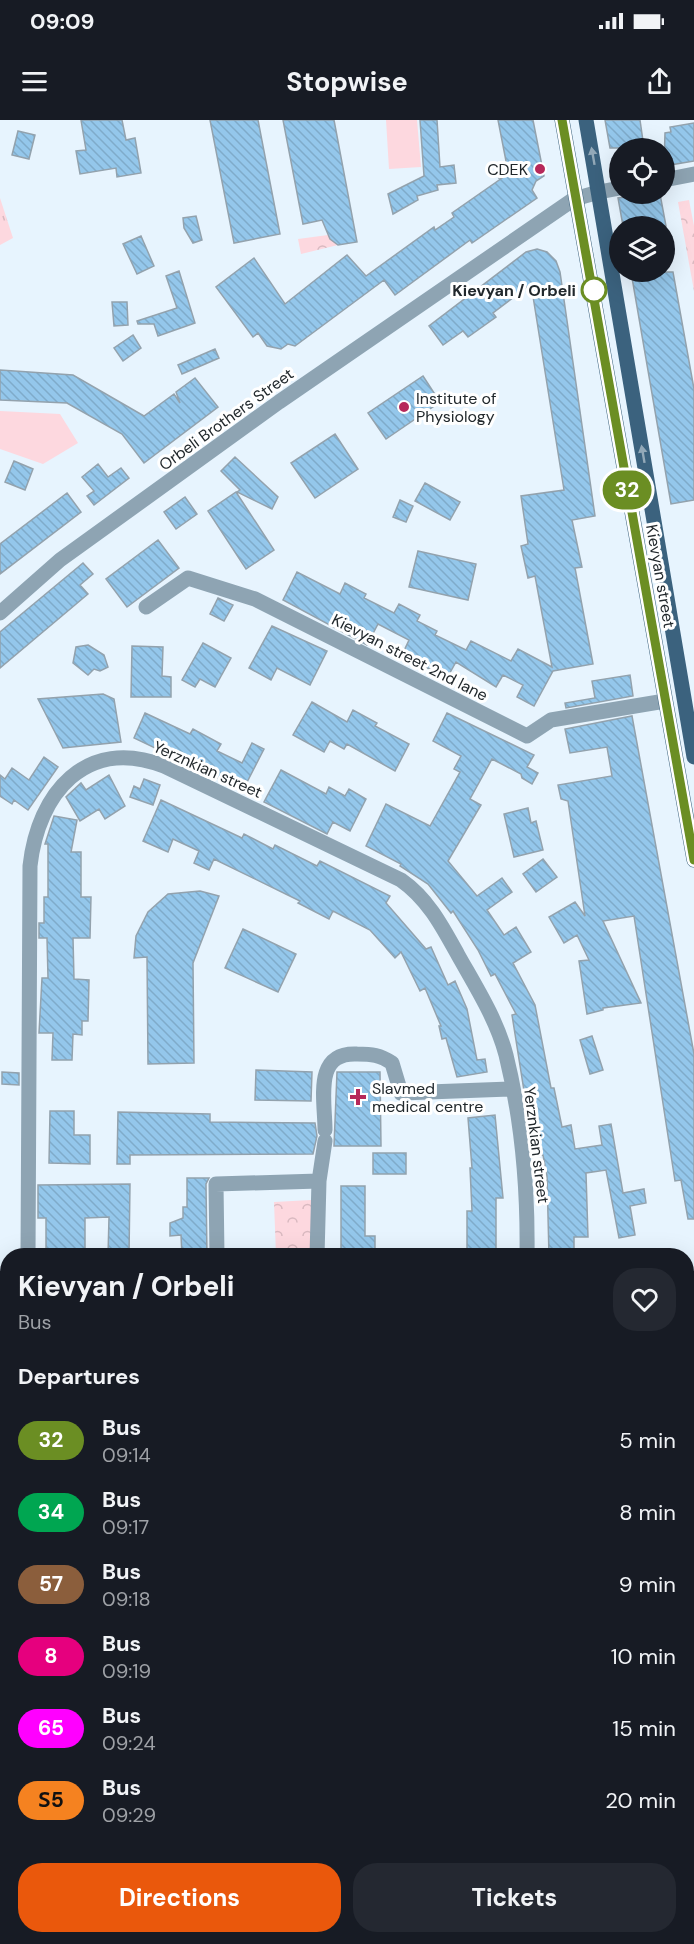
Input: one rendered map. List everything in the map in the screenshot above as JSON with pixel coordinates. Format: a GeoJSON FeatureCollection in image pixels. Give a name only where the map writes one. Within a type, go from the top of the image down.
{"type":"FeatureCollection","features":[{"type":"Feature","properties":{"kind":"main road","name":"Kievyan street"},"geometry":{"type":"LineString","coordinates":[[562,120],[574,199],[594,291],[694,860]]}},
{"type":"Feature","properties":{"kind":"main road","name":"Kievyan street"},"geometry":{"type":"LineString","coordinates":[[586,120],[694,757]]}},
{"type":"Feature","properties":{"kind":"main road"},"geometry":{"type":"LineString","coordinates":[[640,563],[646,556],[653,556],[660,562]]}},
{"type":"Feature","properties":{"kind":"street"},"geometry":{"type":"LineString","coordinates":[[675,178],[694,174]]}},
{"type":"Feature","properties":{"kind":"street","name":"Orbeli Brothers Street"},"geometry":{"type":"LineString","coordinates":[[0,613],[60,560],[279,402],[574,199],[609,190]]}},
{"type":"Feature","properties":{"kind":"street","name":"Kievyan street 2nd lane"},"geometry":{"type":"LineString","coordinates":[[146,607],[188,578],[255,599],[527,736],[550,720],[665,701]]}},
{"type":"Feature","properties":{"kind":"street","name":"Yerznkian street"},"geometry":{"type":"LineString","coordinates":[[28,1248],[32,842],[40,819],[54,795],[74,772],[99,761],[145,759],[164,766],[400,880],[417,891],[445,931],[490,1014],[505,1054],[528,1197],[527,1248]]}},
{"type":"Feature","properties":{"kind":"street"},"geometry":{"type":"LineString","coordinates":[[317,1248],[319,1181],[325,1136],[325,1076],[328,1064],[336,1056],[353,1053],[380,1055],[392,1063],[401,1093],[512,1089]]}},
{"type":"Feature","properties":{"kind":"street"},"geometry":{"type":"LineString","coordinates":[[217,1248],[216,1184],[319,1181]]}},
{"type":"Feature","properties":{"kind":"green space"},"geometry":{"type":"Polygon","coordinates":[[[386,120],[417,120],[421,167],[389,169],[386,120]]]}},
{"type":"Feature","properties":{"kind":"green space"},"geometry":{"type":"Polygon","coordinates":[[[0,198],[13,238],[0,245],[0,198]]]}},
{"type":"Feature","properties":{"kind":"green space"},"geometry":{"type":"Polygon","coordinates":[[[689,200],[694,226],[694,291],[678,202],[689,200]]]}},
{"type":"Feature","properties":{"kind":"green space"},"geometry":{"type":"Polygon","coordinates":[[[328,235],[338,245],[301,254],[298,239],[328,235]]]}},
{"type":"Feature","properties":{"kind":"green space"},"geometry":{"type":"Polygon","coordinates":[[[0,411],[60,414],[78,443],[43,464],[0,449],[0,411]]]}},
{"type":"Feature","properties":{"kind":"green space"},"geometry":{"type":"Polygon","coordinates":[[[311,1200],[313,1248],[276,1248],[274,1202],[311,1200]]]}},
{"type":"Feature","properties":{"kind":"building"},"geometry":{"type":"Polygon","coordinates":[[[81,120],[122,120],[126,140],[135,138],[141,173],[117,177],[116,168],[80,174],[76,151],[86,150],[81,120]]]}},
{"type":"Feature","properties":{"kind":"building"},"geometry":{"type":"Polygon","coordinates":[[[210,120],[258,120],[280,234],[234,243],[210,120]]]}},
{"type":"Feature","properties":{"kind":"building"},"geometry":{"type":"Polygon","coordinates":[[[283,120],[334,120],[357,242],[338,245],[330,239],[322,220],[303,224],[283,120]]]}},
{"type":"Feature","properties":{"kind":"building"},"geometry":{"type":"Polygon","coordinates":[[[420,120],[437,120],[440,167],[454,165],[456,183],[437,185],[438,190],[417,196],[418,200],[393,214],[388,194],[424,176],[420,120]]]}},
{"type":"Feature","properties":{"kind":"building"},"geometry":{"type":"Polygon","coordinates":[[[498,120],[533,120],[544,176],[536,181],[532,190],[537,198],[472,243],[470,240],[395,295],[384,280],[295,346],[288,344],[281,349],[267,346],[258,333],[253,337],[216,287],[254,258],[285,304],[347,255],[366,276],[434,227],[435,230],[454,217],[452,213],[502,178],[499,178],[506,161],[498,120]]]}},
{"type":"Feature","properties":{"kind":"building"},"geometry":{"type":"Polygon","coordinates":[[[605,120],[640,120],[643,138],[609,138],[609,142],[605,120]]]}},
{"type":"Feature","properties":{"kind":"building"},"geometry":{"type":"Polygon","coordinates":[[[694,123],[694,161],[675,164],[675,138],[665,138],[665,133],[671,132],[670,127],[694,123]]]}},
{"type":"Feature","properties":{"kind":"building"},"geometry":{"type":"Polygon","coordinates":[[[18,131],[35,135],[29,159],[12,155],[18,131]]]}},
{"type":"Feature","properties":{"kind":"building"},"geometry":{"type":"Polygon","coordinates":[[[619,204],[662,204],[664,216],[621,216],[619,204]]]}},
{"type":"Feature","properties":{"kind":"building"},"geometry":{"type":"Polygon","coordinates":[[[196,216],[202,240],[193,243],[184,228],[183,218],[196,216]]]}},
{"type":"Feature","properties":{"kind":"building"},"geometry":{"type":"Polygon","coordinates":[[[141,236],[154,266],[137,274],[123,244],[141,236]]]}},
{"type":"Feature","properties":{"kind":"building"},"geometry":{"type":"Polygon","coordinates":[[[537,249],[547,252],[556,261],[560,272],[595,516],[572,520],[582,567],[575,568],[593,664],[553,671],[534,706],[517,697],[523,685],[503,675],[496,687],[456,662],[447,678],[402,655],[409,640],[378,624],[367,645],[283,600],[297,572],[340,594],[345,583],[366,594],[364,598],[394,613],[399,604],[420,615],[417,621],[437,631],[435,635],[466,650],[471,641],[511,661],[518,649],[552,667],[535,576],[528,578],[521,546],[528,544],[521,496],[564,490],[531,284],[493,313],[496,317],[468,337],[463,331],[443,345],[429,326],[526,252],[537,249]]]}},
{"type":"Feature","properties":{"kind":"building"},"geometry":{"type":"Polygon","coordinates":[[[179,271],[195,323],[158,336],[154,324],[138,324],[137,321],[177,308],[166,276],[179,271]]]}},
{"type":"Feature","properties":{"kind":"building"},"geometry":{"type":"Polygon","coordinates":[[[633,282],[675,282],[694,389],[694,500],[671,504],[633,282]]]}},
{"type":"Feature","properties":{"kind":"building"},"geometry":{"type":"Polygon","coordinates":[[[112,302],[127,302],[128,325],[114,326],[112,302]]]}},
{"type":"Feature","properties":{"kind":"building"},"geometry":{"type":"Polygon","coordinates":[[[133,335],[141,348],[123,361],[114,348],[133,335]]]}},
{"type":"Feature","properties":{"kind":"building"},"geometry":{"type":"Polygon","coordinates":[[[215,349],[219,358],[182,374],[178,365],[215,349]]]}},
{"type":"Feature","properties":{"kind":"building"},"geometry":{"type":"Polygon","coordinates":[[[0,370],[73,375],[144,416],[174,394],[180,403],[176,392],[195,378],[218,407],[144,463],[122,434],[67,403],[0,400],[0,370]]]}},
{"type":"Feature","properties":{"kind":"building","name":"Institute of Physiology"},"geometry":{"type":"Polygon","coordinates":[[[423,376],[440,402],[386,439],[368,413],[423,376]]]}},
{"type":"Feature","properties":{"kind":"building"},"geometry":{"type":"Polygon","coordinates":[[[335,434],[358,469],[315,498],[291,463],[335,434]]]}},
{"type":"Feature","properties":{"kind":"building"},"geometry":{"type":"Polygon","coordinates":[[[235,457],[278,497],[272,509],[237,492],[240,490],[221,471],[235,457]]]}},
{"type":"Feature","properties":{"kind":"building"},"geometry":{"type":"Polygon","coordinates":[[[14,461],[33,469],[25,490],[5,482],[14,461]]]}},
{"type":"Feature","properties":{"kind":"building"},"geometry":{"type":"Polygon","coordinates":[[[98,464],[108,477],[121,468],[129,478],[94,505],[87,496],[94,491],[82,477],[98,464]]]}},
{"type":"Feature","properties":{"kind":"building"},"geometry":{"type":"Polygon","coordinates":[[[425,483],[460,502],[450,520],[415,501],[425,483]]]}},
{"type":"Feature","properties":{"kind":"building"},"geometry":{"type":"Polygon","coordinates":[[[236,492],[274,550],[246,569],[208,511],[236,492]]]}},
{"type":"Feature","properties":{"kind":"building"},"geometry":{"type":"Polygon","coordinates":[[[67,493],[81,512],[0,574],[0,544],[67,493]]]}},
{"type":"Feature","properties":{"kind":"building"},"geometry":{"type":"Polygon","coordinates":[[[185,497],[197,514],[176,529],[164,512],[185,497]]]}},
{"type":"Feature","properties":{"kind":"building"},"geometry":{"type":"Polygon","coordinates":[[[400,500],[413,506],[406,522],[393,517],[400,500]]]}},
{"type":"Feature","properties":{"kind":"building"},"geometry":{"type":"Polygon","coordinates":[[[158,540],[179,568],[127,607],[106,579],[158,540]]]}},
{"type":"Feature","properties":{"kind":"building"},"geometry":{"type":"Polygon","coordinates":[[[418,551],[476,564],[468,600],[409,587],[418,551]]]}},
{"type":"Feature","properties":{"kind":"building"},"geometry":{"type":"Polygon","coordinates":[[[83,563],[93,574],[80,585],[88,594],[0,668],[0,632],[83,563]]]}},
{"type":"Feature","properties":{"kind":"building"},"geometry":{"type":"Polygon","coordinates":[[[218,598],[233,605],[224,621],[210,614],[218,598]]]}},
{"type":"Feature","properties":{"kind":"building"},"geometry":{"type":"Polygon","coordinates":[[[272,626],[327,651],[310,685],[277,668],[271,680],[249,668],[272,626]]]}},
{"type":"Feature","properties":{"kind":"building"},"geometry":{"type":"Polygon","coordinates":[[[203,643],[231,658],[215,687],[200,679],[195,687],[182,680],[203,643]]]}},
{"type":"Feature","properties":{"kind":"building"},"geometry":{"type":"Polygon","coordinates":[[[88,645],[104,655],[108,667],[100,671],[94,669],[88,675],[73,663],[76,647],[88,645]]]}},
{"type":"Feature","properties":{"kind":"building"},"geometry":{"type":"Polygon","coordinates":[[[132,646],[163,647],[162,676],[171,677],[171,697],[131,697],[132,646]]]}},
{"type":"Feature","properties":{"kind":"building"},"geometry":{"type":"Polygon","coordinates":[[[630,675],[633,696],[566,708],[565,703],[595,698],[592,681],[630,675]]]}},
{"type":"Feature","properties":{"kind":"building"},"geometry":{"type":"Polygon","coordinates":[[[103,694],[114,699],[121,742],[63,748],[38,699],[103,694]]]}},
{"type":"Feature","properties":{"kind":"building"},"geometry":{"type":"Polygon","coordinates":[[[312,702],[347,722],[353,710],[377,723],[375,726],[409,744],[395,771],[347,744],[344,749],[330,741],[324,752],[293,735],[312,702]]]}},
{"type":"Feature","properties":{"kind":"building"},"geometry":{"type":"Polygon","coordinates":[[[145,713],[190,734],[193,729],[221,744],[217,751],[242,763],[252,743],[264,749],[243,790],[134,738],[145,713]]]}},
{"type":"Feature","properties":{"kind":"building"},"geometry":{"type":"Polygon","coordinates":[[[447,713],[534,755],[527,767],[538,773],[532,784],[522,778],[521,774],[492,759],[470,799],[481,805],[448,861],[477,896],[502,878],[512,892],[487,910],[504,935],[516,927],[531,952],[513,963],[535,1005],[551,1088],[554,1088],[562,1127],[571,1125],[575,1149],[602,1145],[599,1126],[611,1124],[623,1193],[644,1189],[646,1203],[630,1206],[635,1235],[619,1238],[606,1170],[586,1173],[588,1237],[574,1237],[574,1248],[549,1248],[547,1176],[543,1155],[536,1156],[512,1015],[516,1014],[495,974],[491,976],[478,950],[453,911],[451,913],[428,884],[400,866],[401,864],[366,846],[386,804],[430,826],[460,772],[454,769],[461,756],[433,741],[447,713]]]}},
{"type":"Feature","properties":{"kind":"building"},"geometry":{"type":"Polygon","coordinates":[[[632,716],[694,1054],[694,1219],[688,1219],[681,1180],[675,1181],[634,916],[603,921],[641,1003],[603,1008],[603,1010],[587,1014],[579,961],[589,960],[577,935],[564,943],[549,917],[575,902],[585,916],[568,801],[561,799],[558,785],[612,776],[607,747],[570,753],[565,729],[632,716]]]}},
{"type":"Feature","properties":{"kind":"building"},"geometry":{"type":"Polygon","coordinates":[[[44,757],[58,767],[28,810],[14,800],[12,804],[0,796],[0,775],[5,779],[12,768],[29,780],[44,757]]]}},
{"type":"Feature","properties":{"kind":"building"},"geometry":{"type":"Polygon","coordinates":[[[281,770],[326,794],[329,787],[345,796],[349,789],[366,799],[350,831],[333,822],[327,834],[264,802],[281,770]]]}},
{"type":"Feature","properties":{"kind":"building"},"geometry":{"type":"Polygon","coordinates":[[[109,775],[125,806],[105,819],[99,809],[80,821],[66,797],[81,783],[86,790],[109,775]]]}},
{"type":"Feature","properties":{"kind":"building"},"geometry":{"type":"Polygon","coordinates":[[[144,779],[160,785],[153,805],[130,797],[134,786],[140,789],[144,779]]]}},
{"type":"Feature","properties":{"kind":"building"},"geometry":{"type":"Polygon","coordinates":[[[161,800],[242,838],[244,834],[273,849],[275,845],[317,866],[320,861],[390,896],[386,903],[426,949],[431,947],[448,985],[455,981],[467,1009],[477,1060],[485,1059],[487,1072],[457,1077],[446,1038],[442,1039],[439,1026],[441,1026],[425,988],[420,991],[401,952],[395,958],[370,930],[333,911],[329,919],[298,903],[300,901],[214,859],[209,870],[194,863],[199,851],[173,839],[168,852],[143,841],[161,800]]]}},
{"type":"Feature","properties":{"kind":"building"},"geometry":{"type":"Polygon","coordinates":[[[528,808],[531,823],[536,821],[543,850],[514,857],[504,814],[528,808]]]}},
{"type":"Feature","properties":{"kind":"building"},"geometry":{"type":"Polygon","coordinates":[[[54,816],[77,820],[71,852],[81,852],[81,897],[91,897],[90,938],[73,938],[74,979],[89,980],[88,1021],[82,1021],[82,1035],[73,1034],[72,1060],[52,1060],[53,1033],[39,1033],[42,978],[48,978],[47,938],[39,938],[39,923],[44,923],[44,897],[48,897],[48,844],[45,844],[54,816]]]}},
{"type":"Feature","properties":{"kind":"building"},"geometry":{"type":"Polygon","coordinates":[[[543,859],[557,877],[536,892],[523,874],[543,859]]]}},
{"type":"Feature","properties":{"kind":"building"},"geometry":{"type":"Polygon","coordinates":[[[200,891],[219,896],[193,963],[194,1063],[148,1064],[147,957],[134,958],[136,936],[148,912],[168,894],[200,891]]]}},
{"type":"Feature","properties":{"kind":"building"},"geometry":{"type":"Polygon","coordinates":[[[243,929],[296,954],[278,992],[225,968],[243,929]]]}},
{"type":"Feature","properties":{"kind":"building"},"geometry":{"type":"Polygon","coordinates":[[[592,1036],[603,1070],[590,1074],[580,1040],[592,1036]]]}},
{"type":"Feature","properties":{"kind":"building"},"geometry":{"type":"Polygon","coordinates":[[[256,1070],[312,1072],[311,1101],[255,1100],[256,1070]]]}},
{"type":"Feature","properties":{"kind":"building"},"geometry":{"type":"Polygon","coordinates":[[[2,1072],[19,1073],[19,1085],[2,1084],[2,1072]]]}},
{"type":"Feature","properties":{"kind":"building"},"geometry":{"type":"Polygon","coordinates":[[[337,1072],[380,1072],[381,1146],[334,1146],[337,1072]]]}},
{"type":"Feature","properties":{"kind":"building"},"geometry":{"type":"Polygon","coordinates":[[[50,1111],[74,1111],[74,1135],[90,1135],[90,1164],[49,1163],[50,1111]]]}},
{"type":"Feature","properties":{"kind":"building"},"geometry":{"type":"Polygon","coordinates":[[[118,1112],[210,1114],[210,1122],[315,1123],[317,1136],[313,1154],[130,1155],[130,1164],[117,1164],[118,1112]]]}},
{"type":"Feature","properties":{"kind":"building"},"geometry":{"type":"Polygon","coordinates":[[[495,1115],[503,1198],[496,1198],[496,1248],[467,1248],[467,1211],[472,1211],[470,1168],[472,1168],[468,1118],[495,1115]]]}},
{"type":"Feature","properties":{"kind":"building"},"geometry":{"type":"Polygon","coordinates":[[[373,1153],[406,1153],[406,1174],[373,1174],[373,1153]]]}},
{"type":"Feature","properties":{"kind":"building"},"geometry":{"type":"Polygon","coordinates":[[[187,1178],[209,1178],[206,1184],[207,1248],[182,1248],[181,1235],[170,1236],[170,1223],[183,1218],[183,1207],[187,1207],[187,1178]]]}},
{"type":"Feature","properties":{"kind":"building"},"geometry":{"type":"Polygon","coordinates":[[[130,1184],[129,1248],[108,1248],[109,1217],[85,1218],[85,1248],[46,1248],[46,1218],[38,1218],[38,1185],[130,1184]]]}},
{"type":"Feature","properties":{"kind":"building"},"geometry":{"type":"Polygon","coordinates":[[[341,1186],[365,1186],[365,1236],[375,1236],[375,1248],[341,1248],[341,1186]]]}},
{"type":"Feature","properties":{"kind":"bus line","name":"32"},"geometry":{"type":"LineString","coordinates":[[562,120],[574,199],[594,291],[694,860]]}},
{"type":"Feature","properties":{"kind":"place","name":"CDEK"},"geometry":{"type":"Point","coordinates":[540,169]}},
{"type":"Feature","properties":{"kind":"place","name":"Kievyan / Orbeli"},"geometry":{"type":"Point","coordinates":[594,290]}},
{"type":"Feature","properties":{"kind":"place","name":"Institute of Physiology"},"geometry":{"type":"Point","coordinates":[404,407]}},
{"type":"Feature","properties":{"kind":"place","name":"Slavmed medical centre"},"geometry":{"type":"Point","coordinates":[358,1097]}}]}
